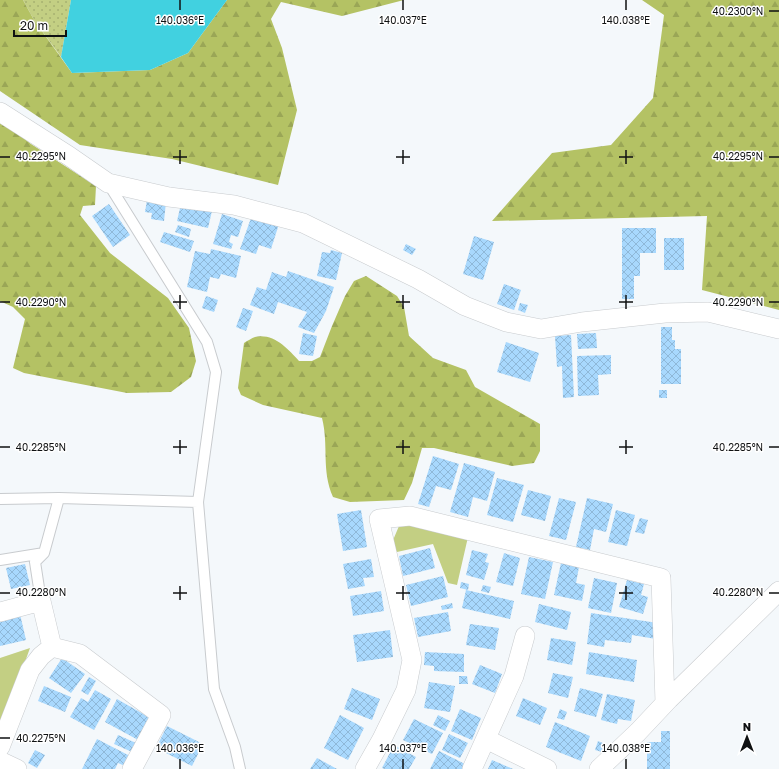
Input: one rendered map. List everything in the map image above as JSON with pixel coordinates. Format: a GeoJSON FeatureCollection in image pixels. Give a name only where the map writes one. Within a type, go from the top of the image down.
{"type":"FeatureCollection","features":[{"type":"Feature","properties":{"kind":"street"},"geometry":{"type":"LineString","coordinates":[[0,112],[70,156],[108,183],[169,197],[234,205],[303,223],[418,279],[465,306],[506,322],[541,329],[582,322],[665,313],[708,312],[779,329]]}},
{"type":"Feature","properties":{"kind":"street"},"geometry":{"type":"LineString","coordinates":[[365,769],[382,739],[406,690],[412,660],[379,519],[410,516],[660,578],[664,703]]}},
{"type":"Feature","properties":{"kind":"street"},"geometry":{"type":"LineString","coordinates":[[599,769],[617,761],[638,732],[664,703],[779,591]]}},
{"type":"Feature","properties":{"kind":"street"},"geometry":{"type":"LineString","coordinates":[[0,612],[41,601],[52,646]]}},
{"type":"Feature","properties":{"kind":"street"},"geometry":{"type":"LineString","coordinates":[[472,769],[514,676],[525,636]]}},
{"type":"Feature","properties":{"kind":"street"},"geometry":{"type":"LineString","coordinates":[[0,747],[30,670],[41,656],[52,646]]}},
{"type":"Feature","properties":{"kind":"street"},"geometry":{"type":"LineString","coordinates":[[52,646],[80,654],[161,715],[132,769]]}},
{"type":"Feature","properties":{"kind":"street"},"geometry":{"type":"LineString","coordinates":[[486,739],[547,769]]}},
{"type":"Feature","properties":{"kind":"street"},"geometry":{"type":"LineString","coordinates":[[0,761],[17,769]]}},
{"type":"Feature","properties":{"kind":"lane"},"geometry":{"type":"LineString","coordinates":[[108,183],[207,342],[216,372],[198,502],[214,689],[240,769]]}},
{"type":"Feature","properties":{"kind":"lane"},"geometry":{"type":"LineString","coordinates":[[0,498],[198,502]]}},
{"type":"Feature","properties":{"kind":"lane"},"geometry":{"type":"LineString","coordinates":[[41,601],[35,562],[44,553],[59,498]]}},
{"type":"Feature","properties":{"kind":"lane"},"geometry":{"type":"LineString","coordinates":[[0,560],[44,553]]}},
{"type":"Feature","properties":{"kind":"green space"},"geometry":{"type":"Polygon","coordinates":[[[0,0],[23,0],[34,20],[72,73],[150,70],[188,53],[227,0],[404,0],[342,16],[281,2],[271,19],[282,48],[297,110],[278,185],[172,159],[80,145],[0,91],[0,0]]]}},
{"type":"Feature","properties":{"kind":"green space"},"geometry":{"type":"Polygon","coordinates":[[[23,0],[71,0],[61,57],[34,20],[23,0]]]}},
{"type":"Feature","properties":{"kind":"green space"},"geometry":{"type":"Polygon","coordinates":[[[642,0],[779,0],[779,310],[702,290],[707,216],[492,221],[552,153],[611,145],[653,98],[664,15],[642,0]]]}},
{"type":"Feature","properties":{"kind":"green space"},"geometry":{"type":"Polygon","coordinates":[[[0,122],[3,122],[31,144],[96,186],[95,205],[83,206],[80,215],[110,253],[168,298],[189,328],[196,361],[191,377],[171,392],[127,393],[24,373],[13,368],[25,319],[13,307],[0,301],[0,122]]]}},
{"type":"Feature","properties":{"kind":"green space"},"geometry":{"type":"Polygon","coordinates":[[[366,276],[397,296],[404,307],[409,336],[433,358],[466,370],[475,387],[540,424],[540,451],[534,463],[512,466],[434,448],[422,448],[412,483],[404,500],[350,502],[333,497],[329,487],[322,418],[263,405],[241,395],[238,388],[244,343],[255,337],[268,337],[280,343],[299,361],[312,361],[320,357],[345,296],[354,281],[366,276]]]}},
{"type":"Feature","properties":{"kind":"green space"},"geometry":{"type":"Polygon","coordinates":[[[417,525],[468,537],[457,585],[448,583],[433,544],[397,552],[391,545],[399,526],[417,525]]]}},
{"type":"Feature","properties":{"kind":"green space"},"geometry":{"type":"Polygon","coordinates":[[[30,648],[0,731],[0,658],[30,648]]]}},
{"type":"Feature","properties":{"kind":"water"},"geometry":{"type":"Polygon","coordinates":[[[71,0],[227,0],[188,53],[150,70],[72,73],[61,57],[71,0]]]}},
{"type":"Feature","properties":{"kind":"building"},"geometry":{"type":"Polygon","coordinates":[[[147,200],[166,202],[164,221],[151,219],[152,213],[145,212],[147,200]]]}},
{"type":"Feature","properties":{"kind":"building"},"geometry":{"type":"Polygon","coordinates":[[[109,204],[130,235],[113,247],[92,216],[109,204]]]}},
{"type":"Feature","properties":{"kind":"building"},"geometry":{"type":"Polygon","coordinates":[[[181,204],[212,211],[208,228],[177,221],[181,204]]]}},
{"type":"Feature","properties":{"kind":"building"},"geometry":{"type":"Polygon","coordinates":[[[222,214],[243,221],[238,237],[231,235],[229,242],[233,244],[231,249],[213,244],[222,214]]]}},
{"type":"Feature","properties":{"kind":"building"},"geometry":{"type":"Polygon","coordinates":[[[252,215],[279,224],[271,249],[259,245],[256,254],[240,249],[252,215]]]}},
{"type":"Feature","properties":{"kind":"building"},"geometry":{"type":"Polygon","coordinates":[[[178,225],[191,229],[189,237],[175,232],[178,225]]]}},
{"type":"Feature","properties":{"kind":"building"},"geometry":{"type":"Polygon","coordinates":[[[622,228],[656,228],[656,253],[640,253],[640,276],[634,276],[634,299],[622,299],[622,228]]]}},
{"type":"Feature","properties":{"kind":"building"},"geometry":{"type":"Polygon","coordinates":[[[164,232],[194,241],[190,252],[160,242],[164,232]]]}},
{"type":"Feature","properties":{"kind":"building"},"geometry":{"type":"Polygon","coordinates":[[[474,236],[494,242],[483,280],[463,274],[474,236]]]}},
{"type":"Feature","properties":{"kind":"building"},"geometry":{"type":"Polygon","coordinates":[[[664,238],[684,238],[684,270],[664,270],[664,238]]]}},
{"type":"Feature","properties":{"kind":"building"},"geometry":{"type":"Polygon","coordinates":[[[406,244],[416,249],[412,255],[403,250],[406,244]]]}},
{"type":"Feature","properties":{"kind":"building"},"geometry":{"type":"Polygon","coordinates":[[[211,249],[241,256],[236,278],[221,274],[219,279],[210,277],[207,292],[187,287],[195,251],[210,254],[211,249]]]}},
{"type":"Feature","properties":{"kind":"building"},"geometry":{"type":"Polygon","coordinates":[[[331,250],[342,253],[336,280],[317,276],[322,252],[330,253],[331,250]]]}},
{"type":"Feature","properties":{"kind":"building"},"geometry":{"type":"Polygon","coordinates":[[[288,271],[334,287],[326,311],[314,333],[298,327],[307,312],[278,302],[274,314],[250,305],[257,287],[266,290],[272,272],[286,277],[288,271]]]}},
{"type":"Feature","properties":{"kind":"building"},"geometry":{"type":"Polygon","coordinates":[[[504,284],[521,290],[514,310],[497,304],[504,284]]]}},
{"type":"Feature","properties":{"kind":"building"},"geometry":{"type":"Polygon","coordinates":[[[206,296],[218,300],[214,312],[202,308],[206,296]]]}},
{"type":"Feature","properties":{"kind":"building"},"geometry":{"type":"Polygon","coordinates":[[[520,303],[528,305],[525,313],[518,310],[520,303]]]}},
{"type":"Feature","properties":{"kind":"building"},"geometry":{"type":"Polygon","coordinates":[[[243,308],[253,311],[246,331],[236,327],[243,308]]]}},
{"type":"Feature","properties":{"kind":"building"},"geometry":{"type":"Polygon","coordinates":[[[661,327],[672,327],[672,340],[675,340],[675,349],[681,349],[681,384],[661,384],[661,327]]]}},
{"type":"Feature","properties":{"kind":"building"},"geometry":{"type":"Polygon","coordinates":[[[303,333],[317,336],[313,356],[299,354],[303,333]]]}},
{"type":"Feature","properties":{"kind":"building"},"geometry":{"type":"Polygon","coordinates":[[[596,333],[597,348],[578,349],[577,334],[596,333]]]}},
{"type":"Feature","properties":{"kind":"building"},"geometry":{"type":"Polygon","coordinates":[[[571,335],[574,397],[563,398],[562,366],[557,367],[555,336],[571,335]]]}},
{"type":"Feature","properties":{"kind":"building"},"geometry":{"type":"Polygon","coordinates":[[[506,342],[539,353],[530,382],[497,372],[506,342]]]}},
{"type":"Feature","properties":{"kind":"building"},"geometry":{"type":"Polygon","coordinates":[[[611,355],[611,374],[598,375],[599,395],[578,396],[577,356],[611,355]]]}},
{"type":"Feature","properties":{"kind":"building"},"geometry":{"type":"Polygon","coordinates":[[[659,390],[667,390],[667,398],[659,398],[659,390]]]}},
{"type":"Feature","properties":{"kind":"building"},"geometry":{"type":"Polygon","coordinates":[[[433,456],[459,464],[451,490],[436,486],[429,507],[418,504],[433,456]]]}},
{"type":"Feature","properties":{"kind":"building"},"geometry":{"type":"Polygon","coordinates":[[[464,463],[495,472],[487,501],[473,497],[468,517],[450,512],[464,463]]]}},
{"type":"Feature","properties":{"kind":"building"},"geometry":{"type":"Polygon","coordinates":[[[497,478],[524,485],[513,522],[487,515],[497,478]]]}},
{"type":"Feature","properties":{"kind":"building"},"geometry":{"type":"Polygon","coordinates":[[[528,490],[551,496],[545,521],[521,515],[528,490]]]}},
{"type":"Feature","properties":{"kind":"building"},"geometry":{"type":"Polygon","coordinates":[[[559,498],[576,502],[566,540],[549,536],[559,498]]]}},
{"type":"Feature","properties":{"kind":"building"},"geometry":{"type":"Polygon","coordinates":[[[587,498],[613,504],[606,532],[594,529],[590,550],[576,547],[587,498]]]}},
{"type":"Feature","properties":{"kind":"building"},"geometry":{"type":"Polygon","coordinates":[[[361,510],[367,547],[343,551],[337,514],[361,510]]]}},
{"type":"Feature","properties":{"kind":"building"},"geometry":{"type":"Polygon","coordinates":[[[616,510],[635,515],[627,546],[608,542],[616,510]]]}},
{"type":"Feature","properties":{"kind":"building"},"geometry":{"type":"Polygon","coordinates":[[[640,518],[648,520],[644,534],[635,532],[640,518]]]}},
{"type":"Feature","properties":{"kind":"building"},"geometry":{"type":"Polygon","coordinates":[[[430,548],[435,568],[403,576],[399,556],[430,548]]]}},
{"type":"Feature","properties":{"kind":"building"},"geometry":{"type":"Polygon","coordinates":[[[472,550],[488,554],[485,562],[489,563],[484,580],[466,575],[472,550]]]}},
{"type":"Feature","properties":{"kind":"building"},"geometry":{"type":"Polygon","coordinates":[[[504,553],[520,558],[513,586],[496,582],[504,553]]]}},
{"type":"Feature","properties":{"kind":"building"},"geometry":{"type":"Polygon","coordinates":[[[529,557],[553,562],[545,599],[521,594],[529,557]]]}},
{"type":"Feature","properties":{"kind":"building"},"geometry":{"type":"Polygon","coordinates":[[[371,559],[374,577],[363,578],[365,586],[348,589],[343,564],[371,559]]]}},
{"type":"Feature","properties":{"kind":"building"},"geometry":{"type":"Polygon","coordinates":[[[561,563],[579,567],[576,583],[585,585],[582,601],[554,595],[561,563]]]}},
{"type":"Feature","properties":{"kind":"building"},"geometry":{"type":"Polygon","coordinates":[[[25,564],[30,585],[11,589],[6,568],[25,564]]]}},
{"type":"Feature","properties":{"kind":"building"},"geometry":{"type":"Polygon","coordinates":[[[443,576],[448,597],[411,606],[406,585],[443,576]]]}},
{"type":"Feature","properties":{"kind":"building"},"geometry":{"type":"Polygon","coordinates":[[[594,578],[617,583],[611,613],[588,608],[594,578]]]}},
{"type":"Feature","properties":{"kind":"building"},"geometry":{"type":"Polygon","coordinates":[[[627,580],[644,584],[641,595],[648,597],[643,614],[619,607],[627,580]]]}},
{"type":"Feature","properties":{"kind":"building"},"geometry":{"type":"Polygon","coordinates":[[[461,582],[469,584],[468,590],[460,588],[461,582]]]}},
{"type":"Feature","properties":{"kind":"building"},"geometry":{"type":"Polygon","coordinates":[[[483,585],[491,587],[489,593],[481,591],[483,585]]]}},
{"type":"Feature","properties":{"kind":"building"},"geometry":{"type":"Polygon","coordinates":[[[466,590],[514,601],[510,619],[462,608],[466,590]]]}},
{"type":"Feature","properties":{"kind":"building"},"geometry":{"type":"Polygon","coordinates":[[[381,591],[384,611],[353,616],[350,596],[381,591]]]}},
{"type":"Feature","properties":{"kind":"building"},"geometry":{"type":"Polygon","coordinates":[[[452,603],[453,608],[442,610],[441,606],[452,603]]]}},
{"type":"Feature","properties":{"kind":"building"},"geometry":{"type":"Polygon","coordinates":[[[539,604],[571,612],[567,630],[535,622],[539,604]]]}},
{"type":"Feature","properties":{"kind":"building"},"geometry":{"type":"Polygon","coordinates":[[[448,612],[451,631],[418,637],[414,618],[448,612]]]}},
{"type":"Feature","properties":{"kind":"building"},"geometry":{"type":"Polygon","coordinates":[[[591,613],[658,623],[656,639],[632,635],[631,643],[605,640],[604,647],[587,644],[591,613]]]}},
{"type":"Feature","properties":{"kind":"building"},"geometry":{"type":"Polygon","coordinates":[[[20,614],[26,640],[0,646],[0,619],[20,614]]]}},
{"type":"Feature","properties":{"kind":"building"},"geometry":{"type":"Polygon","coordinates":[[[470,624],[499,628],[495,650],[466,645],[470,624]]]}},
{"type":"Feature","properties":{"kind":"building"},"geometry":{"type":"Polygon","coordinates":[[[390,630],[393,657],[357,662],[353,635],[390,630]]]}},
{"type":"Feature","properties":{"kind":"building"},"geometry":{"type":"Polygon","coordinates":[[[551,638],[576,642],[572,665],[547,660],[551,638]]]}},
{"type":"Feature","properties":{"kind":"building"},"geometry":{"type":"Polygon","coordinates":[[[425,652],[464,654],[464,672],[434,671],[434,666],[424,665],[425,652]]]}},
{"type":"Feature","properties":{"kind":"building"},"geometry":{"type":"Polygon","coordinates":[[[589,652],[637,660],[634,682],[586,674],[589,652]]]}},
{"type":"Feature","properties":{"kind":"building"},"geometry":{"type":"Polygon","coordinates":[[[62,658],[85,674],[71,693],[49,678],[62,658]]]}},
{"type":"Feature","properties":{"kind":"building"},"geometry":{"type":"Polygon","coordinates":[[[480,665],[502,674],[495,693],[472,684],[480,665]]]}},
{"type":"Feature","properties":{"kind":"building"},"geometry":{"type":"Polygon","coordinates":[[[553,673],[573,677],[568,698],[548,693],[553,673]]]}},
{"type":"Feature","properties":{"kind":"building"},"geometry":{"type":"Polygon","coordinates":[[[459,676],[467,676],[468,684],[459,684],[459,676]]]}},
{"type":"Feature","properties":{"kind":"building"},"geometry":{"type":"Polygon","coordinates":[[[89,677],[96,681],[88,695],[81,691],[89,677]]]}},
{"type":"Feature","properties":{"kind":"building"},"geometry":{"type":"Polygon","coordinates":[[[429,682],[455,686],[450,712],[424,708],[429,682]]]}},
{"type":"Feature","properties":{"kind":"building"},"geometry":{"type":"Polygon","coordinates":[[[44,686],[71,697],[65,712],[38,701],[44,686]]]}},
{"type":"Feature","properties":{"kind":"building"},"geometry":{"type":"Polygon","coordinates":[[[352,688],[380,699],[372,720],[344,709],[352,688]]]}},
{"type":"Feature","properties":{"kind":"building"},"geometry":{"type":"Polygon","coordinates":[[[580,688],[603,694],[596,717],[574,711],[580,688]]]}},
{"type":"Feature","properties":{"kind":"building"},"geometry":{"type":"Polygon","coordinates":[[[95,690],[111,699],[94,730],[70,717],[81,698],[88,702],[95,690]]]}},
{"type":"Feature","properties":{"kind":"building"},"geometry":{"type":"Polygon","coordinates":[[[607,694],[635,700],[631,721],[618,719],[617,724],[601,720],[607,694]]]}},
{"type":"Feature","properties":{"kind":"building"},"geometry":{"type":"Polygon","coordinates":[[[523,698],[547,708],[540,725],[516,716],[523,698]]]}},
{"type":"Feature","properties":{"kind":"building"},"geometry":{"type":"Polygon","coordinates":[[[117,699],[152,719],[140,741],[105,722],[117,699]]]}},
{"type":"Feature","properties":{"kind":"building"},"geometry":{"type":"Polygon","coordinates":[[[460,709],[481,718],[472,740],[451,731],[460,709]]]}},
{"type":"Feature","properties":{"kind":"building"},"geometry":{"type":"Polygon","coordinates":[[[560,709],[567,712],[564,720],[557,718],[560,709]]]}},
{"type":"Feature","properties":{"kind":"building"},"geometry":{"type":"Polygon","coordinates":[[[340,715],[364,728],[348,760],[324,748],[340,715]]]}},
{"type":"Feature","properties":{"kind":"building"},"geometry":{"type":"Polygon","coordinates":[[[438,715],[450,721],[445,731],[433,725],[438,715]]]}},
{"type":"Feature","properties":{"kind":"building"},"geometry":{"type":"Polygon","coordinates":[[[414,719],[443,733],[432,754],[403,740],[414,719]]]}},
{"type":"Feature","properties":{"kind":"building"},"geometry":{"type":"Polygon","coordinates":[[[555,722],[590,736],[581,761],[546,747],[555,722]]]}},
{"type":"Feature","properties":{"kind":"building"},"geometry":{"type":"Polygon","coordinates":[[[167,726],[203,744],[192,766],[156,748],[167,726]]]}},
{"type":"Feature","properties":{"kind":"building"},"geometry":{"type":"Polygon","coordinates":[[[661,731],[670,731],[670,769],[647,769],[647,742],[661,742],[661,731]]]}},
{"type":"Feature","properties":{"kind":"building"},"geometry":{"type":"Polygon","coordinates":[[[449,734],[468,743],[460,758],[442,750],[449,734]]]}},
{"type":"Feature","properties":{"kind":"building"},"geometry":{"type":"Polygon","coordinates":[[[118,735],[136,743],[132,752],[114,744],[118,735]]]}},
{"type":"Feature","properties":{"kind":"building"},"geometry":{"type":"Polygon","coordinates":[[[97,739],[130,756],[125,766],[118,763],[115,769],[82,769],[97,739]]]}},
{"type":"Feature","properties":{"kind":"building"},"geometry":{"type":"Polygon","coordinates":[[[598,741],[605,744],[602,752],[595,750],[598,741]]]}},
{"type":"Feature","properties":{"kind":"building"},"geometry":{"type":"Polygon","coordinates":[[[394,745],[416,757],[409,769],[382,768],[394,745]]]}},
{"type":"Feature","properties":{"kind":"building"},"geometry":{"type":"Polygon","coordinates":[[[35,750],[45,755],[37,768],[28,763],[35,750]]]}},
{"type":"Feature","properties":{"kind":"building"},"geometry":{"type":"Polygon","coordinates":[[[439,751],[465,764],[463,769],[430,769],[439,751]]]}},
{"type":"Feature","properties":{"kind":"building"},"geometry":{"type":"Polygon","coordinates":[[[317,758],[337,769],[310,769],[317,758]]]}},
{"type":"Feature","properties":{"kind":"building"},"geometry":{"type":"Polygon","coordinates":[[[492,760],[513,769],[488,769],[492,760]]]}}]}
